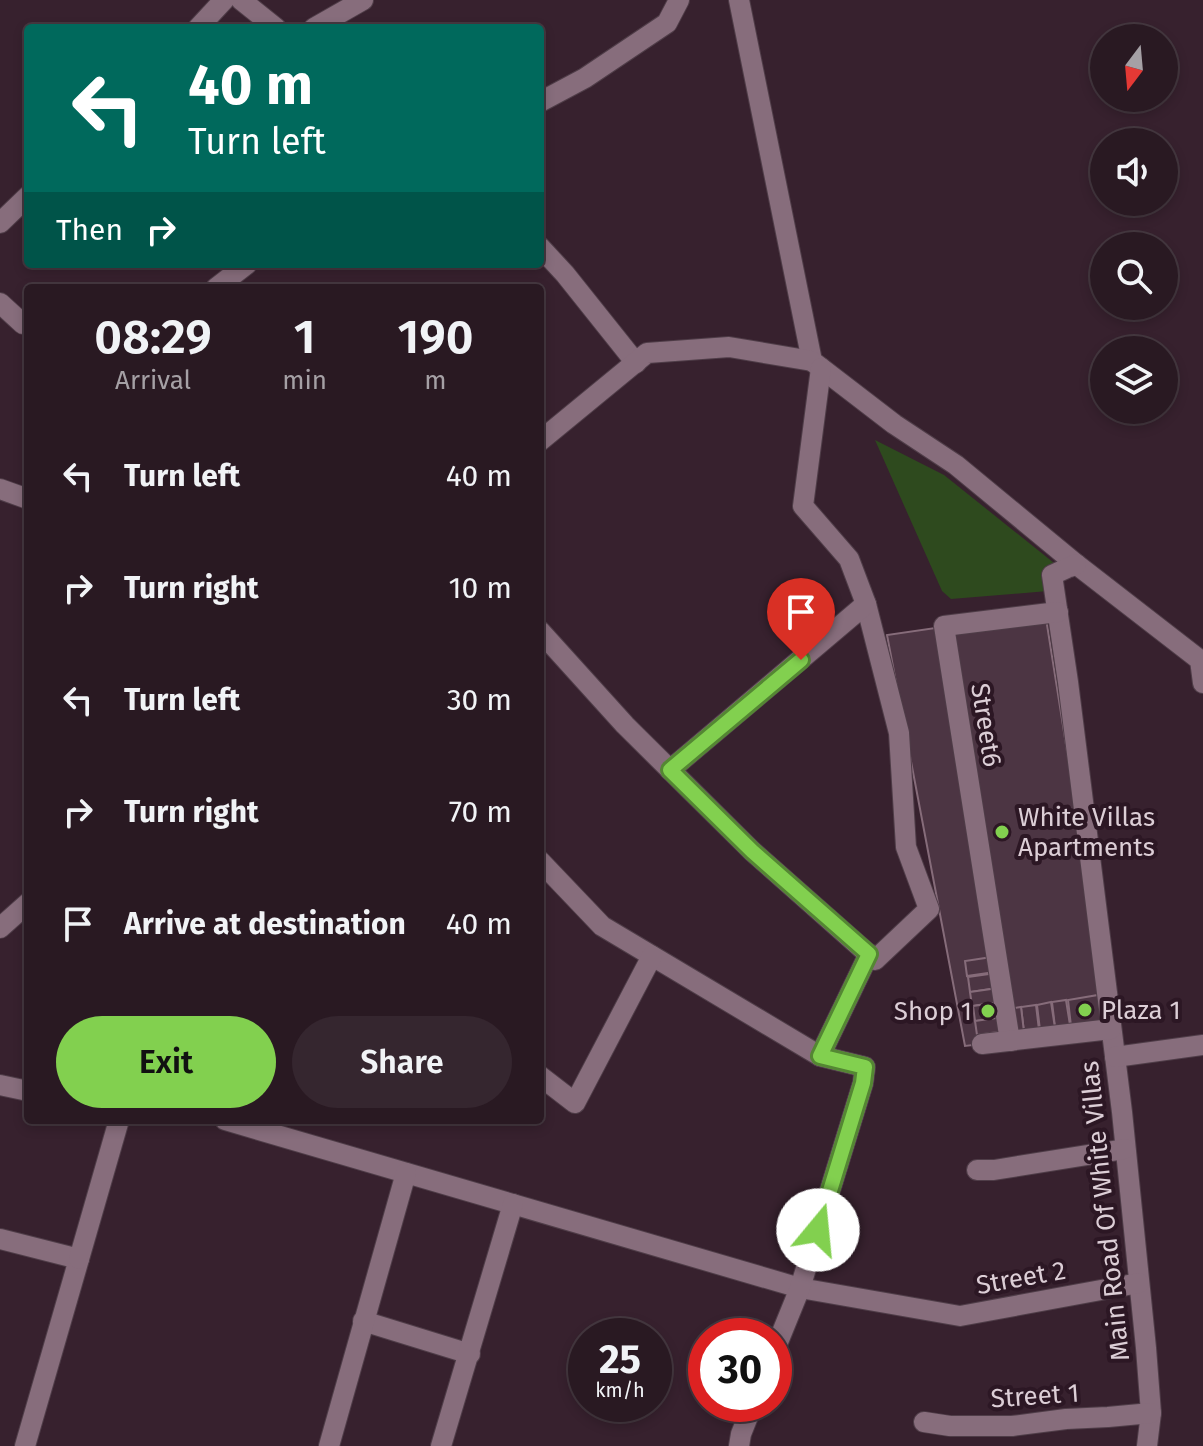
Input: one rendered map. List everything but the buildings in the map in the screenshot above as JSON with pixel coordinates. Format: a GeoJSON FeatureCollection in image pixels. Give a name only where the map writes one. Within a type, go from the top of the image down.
{"type":"FeatureCollection","features":[{"type":"Feature","properties":{"kind":"street"},"geometry":{"type":"LineString","coordinates":[[202,24],[224,0]]}},
{"type":"Feature","properties":{"kind":"street"},"geometry":{"type":"LineString","coordinates":[[241,0],[271,24]]}},
{"type":"Feature","properties":{"kind":"street"},"geometry":{"type":"LineString","coordinates":[[321,24],[363,0]]}},
{"type":"Feature","properties":{"kind":"street"},"geometry":{"type":"LineString","coordinates":[[544,100],[585,78],[667,23],[679,0]]}},
{"type":"Feature","properties":{"kind":"street"},"geometry":{"type":"LineString","coordinates":[[544,635],[625,725],[752,851],[875,960],[929,909],[906,847],[899,733],[866,604],[849,559],[803,506],[816,365],[739,0]]}},
{"type":"Feature","properties":{"kind":"street"},"geometry":{"type":"LineString","coordinates":[[0,223],[15,201]]}},
{"type":"Feature","properties":{"kind":"street"},"geometry":{"type":"LineString","coordinates":[[544,251],[636,363]]}},
{"type":"Feature","properties":{"kind":"street"},"geometry":{"type":"LineString","coordinates":[[221,284],[242,268]]}},
{"type":"Feature","properties":{"kind":"street"},"geometry":{"type":"LineString","coordinates":[[0,303],[23,324]]}},
{"type":"Feature","properties":{"kind":"street"},"geometry":{"type":"LineString","coordinates":[[544,438],[647,353],[729,347],[816,365],[894,424],[956,465],[1073,565],[1202,660],[1203,683]]}},
{"type":"Feature","properties":{"kind":"street"},"geometry":{"type":"LineString","coordinates":[[0,489],[24,498]]}},
{"type":"Feature","properties":{"kind":"street","name":"Main Road Of White Villas"},"geometry":{"type":"LineString","coordinates":[[1073,565],[1052,575],[1115,1057],[1151,1413],[1147,1446]]}},
{"type":"Feature","properties":{"kind":"street"},"geometry":{"type":"LineString","coordinates":[[670,770],[866,604]]}},
{"type":"Feature","properties":{"kind":"street","name":"Street6"},"geometry":{"type":"LineString","coordinates":[[1010,1041],[944,626],[1058,612]]}},
{"type":"Feature","properties":{"kind":"street"},"geometry":{"type":"LineString","coordinates":[[544,865],[602,926],[820,1056],[865,1067],[863,1083],[800,1288],[788,1318]]}},
{"type":"Feature","properties":{"kind":"street"},"geometry":{"type":"LineString","coordinates":[[0,928],[24,907]]}},
{"type":"Feature","properties":{"kind":"street"},"geometry":{"type":"LineString","coordinates":[[820,1056],[869,954]]}},
{"type":"Feature","properties":{"kind":"street"},"geometry":{"type":"LineString","coordinates":[[544,1079],[575,1103],[652,956]]}},
{"type":"Feature","properties":{"kind":"street"},"geometry":{"type":"LineString","coordinates":[[982,1044],[1111,1029]]}},
{"type":"Feature","properties":{"kind":"street"},"geometry":{"type":"LineString","coordinates":[[1115,1057],[1203,1045]]}},
{"type":"Feature","properties":{"kind":"street"},"geometry":{"type":"LineString","coordinates":[[0,1085],[24,1090]]}},
{"type":"Feature","properties":{"kind":"street"},"geometry":{"type":"LineString","coordinates":[[25,1446],[118,1124]]}},
{"type":"Feature","properties":{"kind":"street"},"geometry":{"type":"LineString","coordinates":[[239,1124],[800,1288]]}},
{"type":"Feature","properties":{"kind":"street"},"geometry":{"type":"LineString","coordinates":[[977,1170],[1125,1149]]}},
{"type":"Feature","properties":{"kind":"street"},"geometry":{"type":"LineString","coordinates":[[329,1446],[406,1173]]}},
{"type":"Feature","properties":{"kind":"street"},"geometry":{"type":"LineString","coordinates":[[441,1446],[513,1204]]}},
{"type":"Feature","properties":{"kind":"street"},"geometry":{"type":"LineString","coordinates":[[0,1239],[79,1259]]}},
{"type":"Feature","properties":{"kind":"street","name":"Street 2"},"geometry":{"type":"LineString","coordinates":[[800,1288],[960,1316],[1139,1283]]}},
{"type":"Feature","properties":{"kind":"street"},"geometry":{"type":"LineString","coordinates":[[363,1321],[470,1354]]}},
{"type":"Feature","properties":{"kind":"street","name":"Street 1"},"geometry":{"type":"LineString","coordinates":[[924,1422],[950,1426],[1012,1426],[1151,1413]]}},
{"type":"Feature","properties":{"kind":"street"},"geometry":{"type":"LineString","coordinates":[[739,1446],[746,1422]]}},
{"type":"Feature","properties":{"kind":"green space"},"geometry":{"type":"Polygon","coordinates":[[[875,440],[944,475],[1054,563],[1048,591],[951,599],[942,591],[875,440]]]}},
{"type":"Feature","properties":{"kind":"place","name":"White Villas Apartments"},"geometry":{"type":"Point","coordinates":[1002,832]}},
{"type":"Feature","properties":{"kind":"place","name":"Plaza 1"},"geometry":{"type":"Point","coordinates":[1085,1010]}},
{"type":"Feature","properties":{"kind":"place","name":"Shop 1"},"geometry":{"type":"Point","coordinates":[988,1011]}},
{"type":"Feature","properties":{"kind":"route"},"geometry":{"type":"LineString","coordinates":[[801,660],[670,770],[752,851],[869,954],[820,1056],[865,1067],[863,1083],[818,1230]]}}]}
